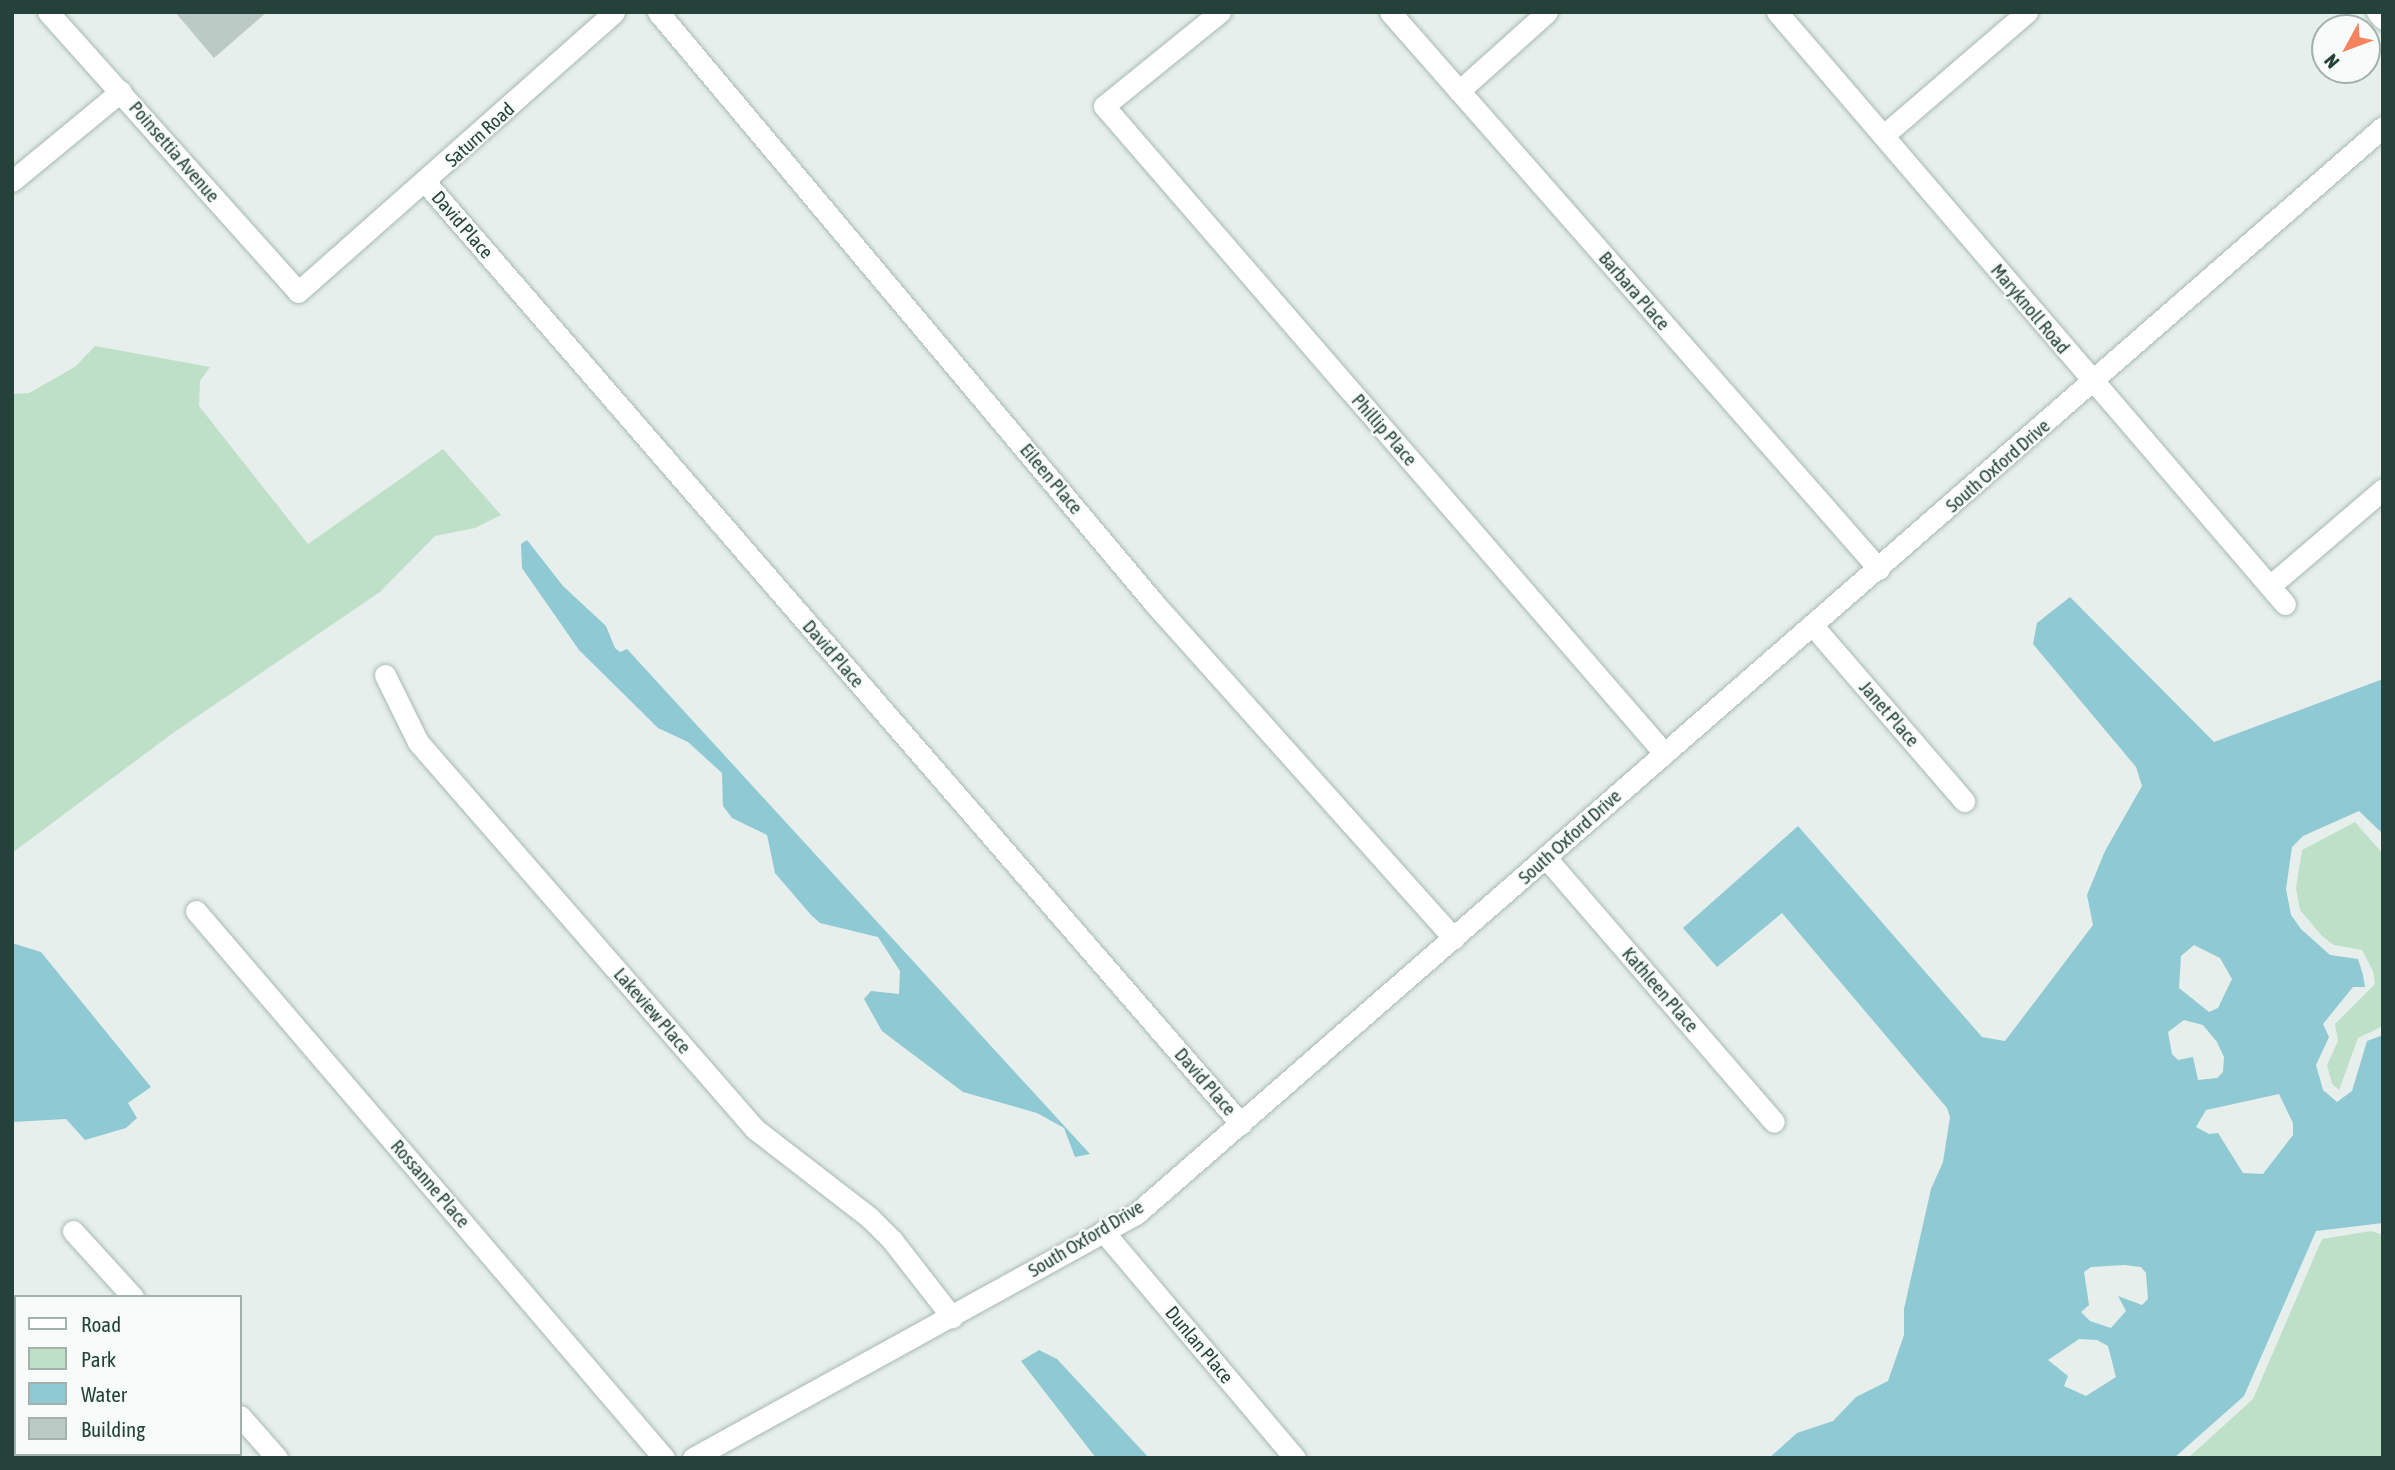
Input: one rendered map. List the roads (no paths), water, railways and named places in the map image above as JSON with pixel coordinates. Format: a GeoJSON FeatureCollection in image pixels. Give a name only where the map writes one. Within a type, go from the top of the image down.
{"type":"FeatureCollection","features":[{"type":"Feature","properties":{"kind":"street","name":"Poinsettia Avenue"},"geometry":{"type":"LineString","coordinates":[[48,12],[305,288]]}},
{"type":"Feature","properties":{"kind":"street","name":"Saturn Road"},"geometry":{"type":"LineString","coordinates":[[305,288],[426,183],[614,12]]}},
{"type":"Feature","properties":{"kind":"street","name":"Eileen Place"},"geometry":{"type":"LineString","coordinates":[[658,12],[1154,603],[1454,938]]}},
{"type":"Feature","properties":{"kind":"street","name":"Phillip Place"},"geometry":{"type":"LineString","coordinates":[[1220,12],[1104,106],[1664,753]]}},
{"type":"Feature","properties":{"kind":"street","name":"Barbara Place"},"geometry":{"type":"LineString","coordinates":[[1390,12],[1879,569]]}},
{"type":"Feature","properties":{"kind":"street"},"geometry":{"type":"LineString","coordinates":[[1459,91],[1547,12]]}},
{"type":"Feature","properties":{"kind":"street","name":"Maryknoll Road"},"geometry":{"type":"LineString","coordinates":[[1777,12],[2285,604]]}},
{"type":"Feature","properties":{"kind":"street"},"geometry":{"type":"LineString","coordinates":[[1884,135],[2027,12]]}},
{"type":"Feature","properties":{"kind":"street"},"geometry":{"type":"LineString","coordinates":[[2377,12],[2383,19]]}},
{"type":"Feature","properties":{"kind":"street"},"geometry":{"type":"LineString","coordinates":[[12,181],[121,92]]}},
{"type":"Feature","properties":{"kind":"street","name":"South Oxford Drive"},"geometry":{"type":"LineString","coordinates":[[693,1458],[1136,1214],[1547,859],[1664,753],[1814,627],[2094,383],[2383,127]]}},
{"type":"Feature","properties":{"kind":"street","name":"David Place"},"geometry":{"type":"LineString","coordinates":[[426,183],[1241,1124]]}},
{"type":"Feature","properties":{"kind":"street"},"geometry":{"type":"LineString","coordinates":[[2270,586],[2383,489]]}},
{"type":"Feature","properties":{"kind":"street","name":"Janet Place"},"geometry":{"type":"LineString","coordinates":[[1814,627],[1964,801]]}},
{"type":"Feature","properties":{"kind":"street","name":"Lakeview Place"},"geometry":{"type":"LineString","coordinates":[[385,675],[418,742],[755,1129],[877,1225],[952,1317]]}},
{"type":"Feature","properties":{"kind":"street","name":"Kathleen Place"},"geometry":{"type":"LineString","coordinates":[[1547,859],[1774,1122]]}},
{"type":"Feature","properties":{"kind":"street","name":"Rossanne Place"},"geometry":{"type":"LineString","coordinates":[[196,911],[664,1458]]}},
{"type":"Feature","properties":{"kind":"street"},"geometry":{"type":"LineString","coordinates":[[73,1231],[130,1295]]}},
{"type":"Feature","properties":{"kind":"street","name":"Dunlan Place"},"geometry":{"type":"LineString","coordinates":[[1103,1231],[1295,1458]]}},
{"type":"Feature","properties":{"kind":"street"},"geometry":{"type":"LineString","coordinates":[[242,1418],[277,1458]]}},
{"type":"Feature","properties":{"kind":"water"},"geometry":{"type":"Polygon","coordinates":[[[527,540],[563,586],[606,626],[615,648],[620,652],[627,649],[1090,1154],[1075,1157],[1064,1128],[1037,1113],[963,1092],[882,1031],[864,999],[871,991],[899,994],[900,971],[878,937],[820,923],[811,915],[775,873],[767,835],[732,818],[723,806],[722,773],[688,742],[658,728],[579,650],[522,568],[521,544],[527,540]]]}},
{"type":"Feature","properties":{"kind":"water"},"geometry":{"type":"Polygon","coordinates":[[[2070,597],[2214,742],[2383,679],[2383,834],[2359,811],[2303,836],[2292,847],[2286,889],[2291,915],[2301,929],[2330,955],[2358,959],[2363,975],[2365,987],[2353,987],[2323,1024],[2329,1037],[2316,1065],[2323,1090],[2337,1102],[2352,1091],[2367,1041],[2383,1035],[2383,1223],[2316,1231],[2244,1396],[2174,1458],[1769,1458],[1797,1433],[1833,1421],[1856,1397],[1888,1381],[1904,1335],[1904,1309],[1931,1189],[1943,1162],[1950,1117],[1947,1108],[1782,913],[1717,967],[1683,928],[1798,826],[1982,1037],[2005,1041],[2093,925],[2087,895],[2105,851],[2142,786],[2136,767],[2033,644],[2037,623],[2070,597]],[[2194,945],[2181,956],[2179,988],[2209,1012],[2218,1008],[2232,979],[2220,958],[2194,945]],[[2184,1020],[2168,1032],[2172,1054],[2178,1060],[2193,1057],[2198,1080],[2217,1078],[2223,1072],[2224,1057],[2217,1042],[2203,1025],[2184,1020]],[[2279,1094],[2206,1110],[2196,1127],[2209,1134],[2218,1133],[2243,1173],[2263,1174],[2293,1135],[2293,1123],[2279,1094]],[[2091,1267],[2084,1272],[2089,1305],[2081,1312],[2090,1321],[2111,1328],[2126,1311],[2118,1296],[2142,1305],[2148,1299],[2146,1273],[2141,1267],[2091,1267]],[[2079,1339],[2048,1360],[2068,1376],[2064,1386],[2086,1396],[2116,1377],[2108,1346],[2097,1340],[2079,1339]]]}},
{"type":"Feature","properties":{"kind":"water"},"geometry":{"type":"Polygon","coordinates":[[[12,943],[41,952],[151,1087],[128,1103],[137,1118],[126,1128],[85,1140],[66,1119],[12,1122],[12,943]]]}},
{"type":"Feature","properties":{"kind":"water"},"geometry":{"type":"Polygon","coordinates":[[[1039,1350],[1057,1359],[1149,1458],[1096,1458],[1021,1361],[1039,1350]]]}}]}
